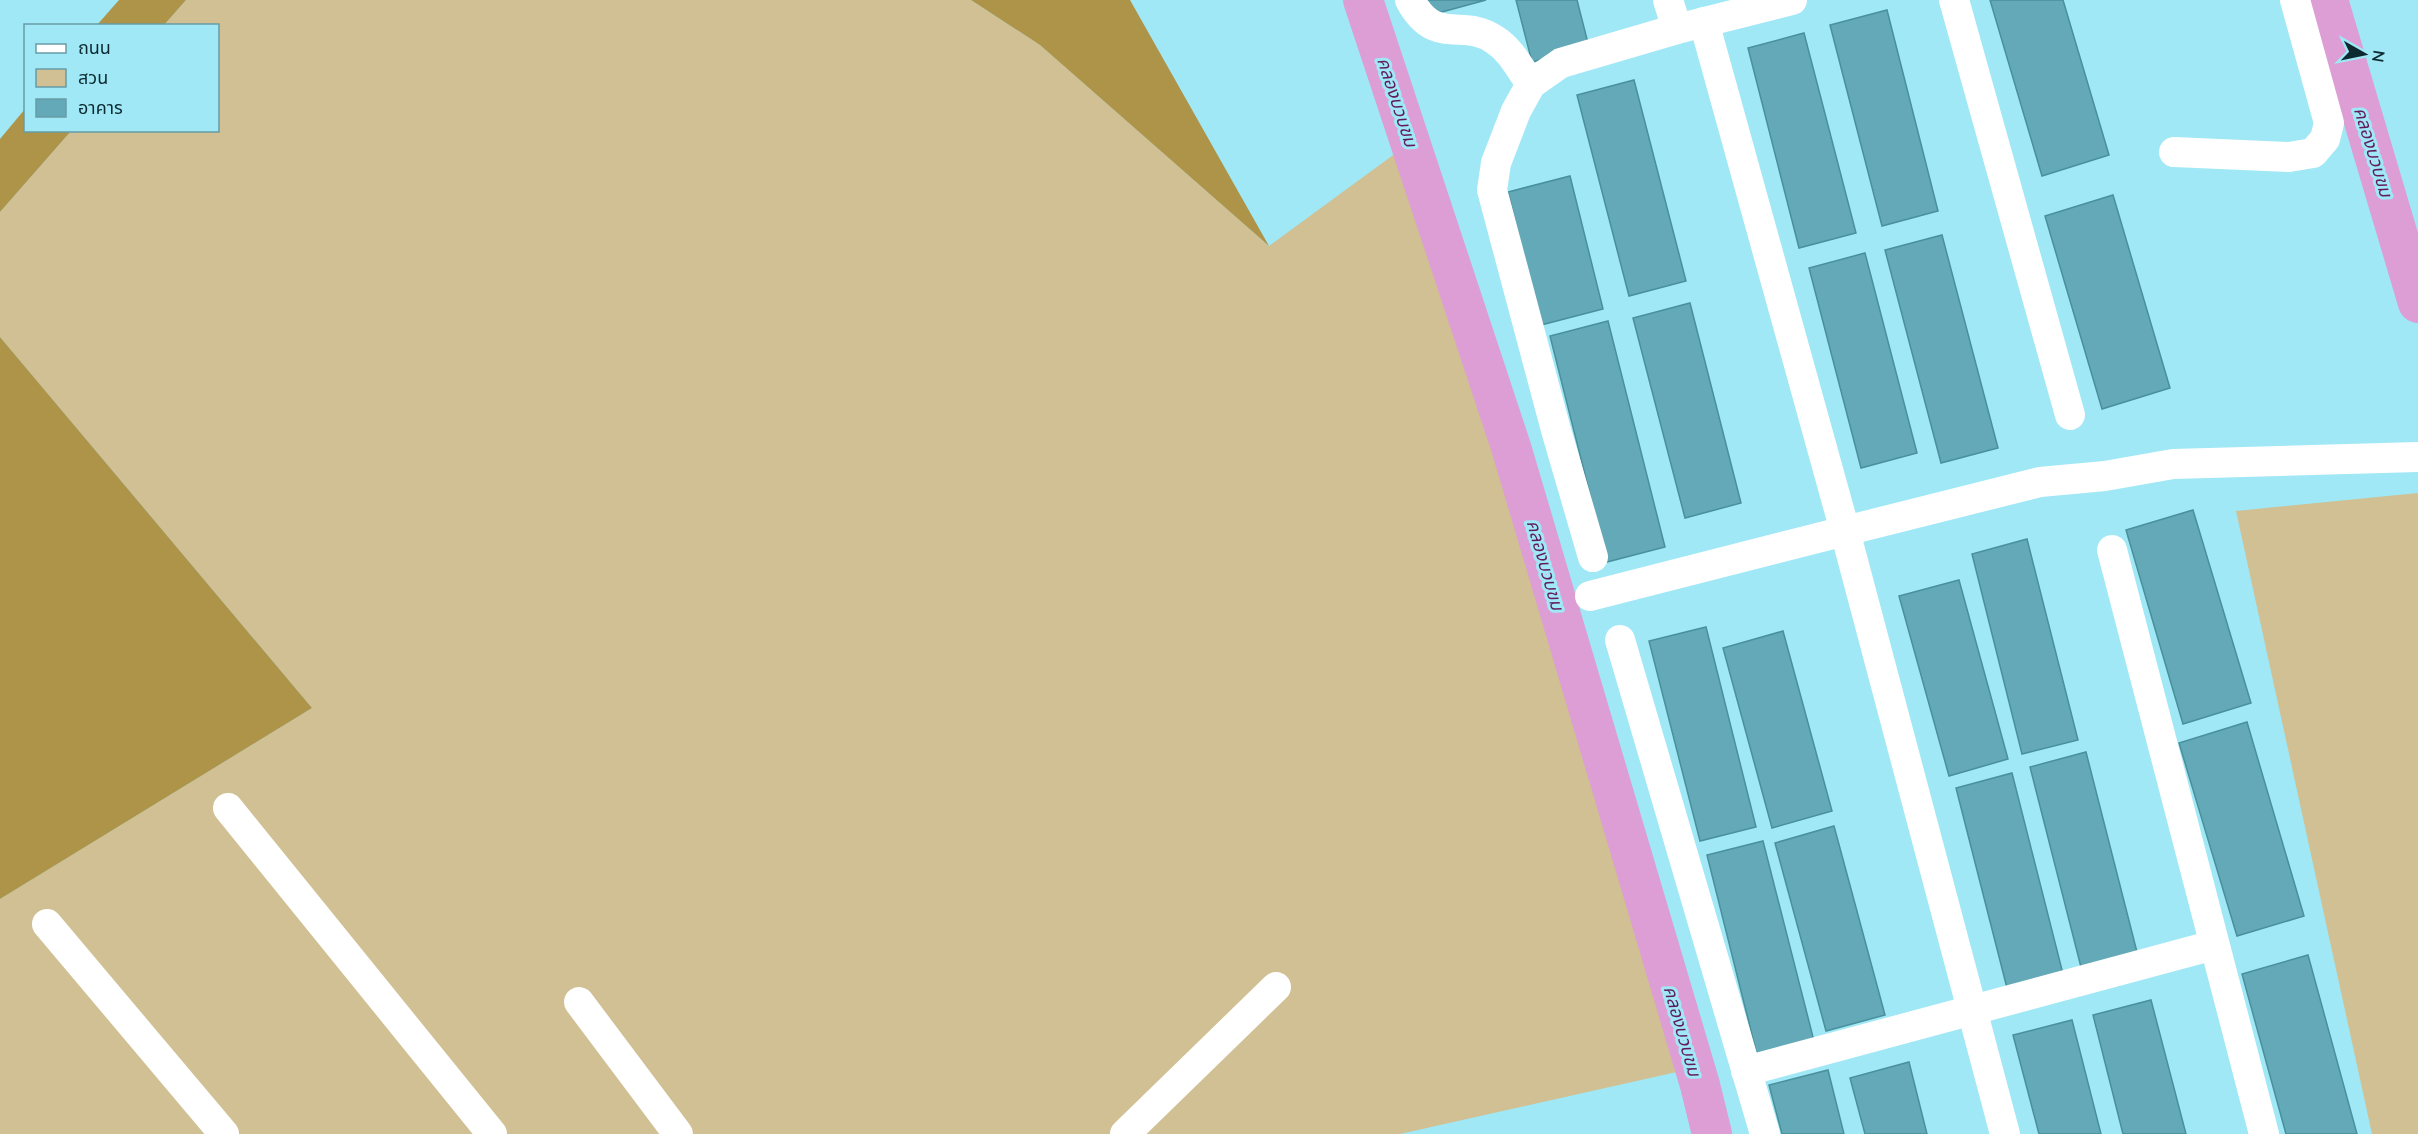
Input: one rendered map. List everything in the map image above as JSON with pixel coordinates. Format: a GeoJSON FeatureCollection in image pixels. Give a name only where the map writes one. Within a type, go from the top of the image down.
{"type":"FeatureCollection","features":[{"type":"Feature","properties":{"kind":"street"},"geometry":{"type":"LineString","coordinates":[[1410,0],[1418,15],[1430,25],[1493,38],[1506,49],[1531,84]]}},
{"type":"Feature","properties":{"kind":"street"},"geometry":{"type":"LineString","coordinates":[[1668,0],[1709,17]]}},
{"type":"Feature","properties":{"kind":"street"},"geometry":{"type":"LineString","coordinates":[[1593,557],[1556,430],[1492,190],[1500,153],[1516,111],[1531,84],[1561,63],[1709,17],[1792,0]]}},
{"type":"Feature","properties":{"kind":"street"},"geometry":{"type":"LineString","coordinates":[[1954,0],[2070,415]]}},
{"type":"Feature","properties":{"kind":"street"},"geometry":{"type":"LineString","coordinates":[[2174,152],[2289,157],[2313,153],[2325,139],[2329,123],[2295,0]]}},
{"type":"Feature","properties":{"kind":"street"},"geometry":{"type":"LineString","coordinates":[[1709,17],[2005,1134]]}},
{"type":"Feature","properties":{"kind":"street"},"geometry":{"type":"LineString","coordinates":[[1590,596],[2040,482],[2105,476],[2173,464],[2418,456]]}},
{"type":"Feature","properties":{"kind":"street"},"geometry":{"type":"LineString","coordinates":[[2112,550],[2264,1134]]}},
{"type":"Feature","properties":{"kind":"street"},"geometry":{"type":"LineString","coordinates":[[1620,640],[1765,1134]]}},
{"type":"Feature","properties":{"kind":"street"},"geometry":{"type":"LineString","coordinates":[[228,808],[492,1134]]}},
{"type":"Feature","properties":{"kind":"street"},"geometry":{"type":"LineString","coordinates":[[47,924],[224,1134]]}},
{"type":"Feature","properties":{"kind":"street"},"geometry":{"type":"LineString","coordinates":[[1746,1071],[2214,945]]}},
{"type":"Feature","properties":{"kind":"street"},"geometry":{"type":"LineString","coordinates":[[1125,1134],[1276,987]]}},
{"type":"Feature","properties":{"kind":"street"},"geometry":{"type":"LineString","coordinates":[[579,1002],[678,1134]]}},
{"type":"Feature","properties":{"kind":"green space"},"geometry":{"type":"Polygon","coordinates":[[[186,0],[971,0],[1040,45],[1269,246],[1400,150],[1690,1069],[1400,1134],[0,1134],[0,899],[312,708],[0,337],[0,212],[70,132],[219,132],[219,24],[165,24],[186,0]]]}},
{"type":"Feature","properties":{"kind":"green space"},"geometry":{"type":"Polygon","coordinates":[[[2418,493],[2418,1134],[2372,1134],[2236,511],[2418,493]]]}},
{"type":"Feature","properties":{"kind":"shaded area"},"geometry":{"type":"Polygon","coordinates":[[[119,0],[186,0],[165,24],[98,24],[119,0]]]}},
{"type":"Feature","properties":{"kind":"shaded area"},"geometry":{"type":"Polygon","coordinates":[[[971,0],[1130,0],[1269,246],[1040,45],[971,0]]]}},
{"type":"Feature","properties":{"kind":"shaded area"},"geometry":{"type":"Polygon","coordinates":[[[24,110],[24,132],[70,132],[0,212],[0,139],[24,110]]]}},
{"type":"Feature","properties":{"kind":"shaded area"},"geometry":{"type":"Polygon","coordinates":[[[0,337],[312,708],[0,899],[0,337]]]}},
{"type":"Feature","properties":{"kind":"building"},"geometry":{"type":"Polygon","coordinates":[[[1423,0],[1486,0],[1427,16],[1423,0]]]}},
{"type":"Feature","properties":{"kind":"building"},"geometry":{"type":"Polygon","coordinates":[[[1516,0],[1577,0],[1589,47],[1532,62],[1516,0]]]}},
{"type":"Feature","properties":{"kind":"building"},"geometry":{"type":"Polygon","coordinates":[[[1990,0],[2063,0],[2109,155],[2042,176],[1990,0]]]}},
{"type":"Feature","properties":{"kind":"building"},"geometry":{"type":"Polygon","coordinates":[[[1887,10],[1938,211],[1882,226],[1830,25],[1887,10]]]}},
{"type":"Feature","properties":{"kind":"building"},"geometry":{"type":"Polygon","coordinates":[[[1804,33],[1856,233],[1799,248],[1748,48],[1804,33]]]}},
{"type":"Feature","properties":{"kind":"building"},"geometry":{"type":"Polygon","coordinates":[[[1634,80],[1686,281],[1629,296],[1577,95],[1634,80]]]}},
{"type":"Feature","properties":{"kind":"building"},"geometry":{"type":"Polygon","coordinates":[[[1570,176],[1603,309],[1541,325],[1508,192],[1570,176]]]}},
{"type":"Feature","properties":{"kind":"building"},"geometry":{"type":"Polygon","coordinates":[[[2113,195],[2170,388],[2102,409],[2045,216],[2113,195]]]}},
{"type":"Feature","properties":{"kind":"building"},"geometry":{"type":"Polygon","coordinates":[[[1942,235],[1998,448],[1941,463],[1885,250],[1942,235]]]}},
{"type":"Feature","properties":{"kind":"building"},"geometry":{"type":"Polygon","coordinates":[[[1865,253],[1917,453],[1861,468],[1809,268],[1865,253]]]}},
{"type":"Feature","properties":{"kind":"building"},"geometry":{"type":"Polygon","coordinates":[[[1690,303],[1741,503],[1685,518],[1633,318],[1690,303]]]}},
{"type":"Feature","properties":{"kind":"building"},"geometry":{"type":"Polygon","coordinates":[[[1608,321],[1665,547],[1607,562],[1550,336],[1608,321]]]}},
{"type":"Feature","properties":{"kind":"building"},"geometry":{"type":"Polygon","coordinates":[[[2193,510],[2251,703],[2183,724],[2126,530],[2193,510]]]}},
{"type":"Feature","properties":{"kind":"building"},"geometry":{"type":"Polygon","coordinates":[[[2027,539],[2078,740],[2022,754],[1972,554],[2027,539]]]}},
{"type":"Feature","properties":{"kind":"building"},"geometry":{"type":"Polygon","coordinates":[[[1959,580],[2008,759],[1949,776],[1899,596],[1959,580]]]}},
{"type":"Feature","properties":{"kind":"building"},"geometry":{"type":"Polygon","coordinates":[[[1706,627],[1756,827],[1700,841],[1649,641],[1706,627]]]}},
{"type":"Feature","properties":{"kind":"building"},"geometry":{"type":"Polygon","coordinates":[[[1783,631],[1832,811],[1772,828],[1723,648],[1783,631]]]}},
{"type":"Feature","properties":{"kind":"building"},"geometry":{"type":"Polygon","coordinates":[[[2247,722],[2304,916],[2237,936],[2179,743],[2247,722]]]}},
{"type":"Feature","properties":{"kind":"building"},"geometry":{"type":"Polygon","coordinates":[[[2086,752],[2137,952],[2081,967],[2030,767],[2086,752]]]}},
{"type":"Feature","properties":{"kind":"building"},"geometry":{"type":"Polygon","coordinates":[[[2012,773],[2063,974],[2007,988],[1956,788],[2012,773]]]}},
{"type":"Feature","properties":{"kind":"building"},"geometry":{"type":"Polygon","coordinates":[[[1834,826],[1885,1015],[1826,1031],[1775,843],[1834,826]]]}},
{"type":"Feature","properties":{"kind":"building"},"geometry":{"type":"Polygon","coordinates":[[[1763,841],[1814,1041],[1757,1055],[1707,855],[1763,841]]]}},
{"type":"Feature","properties":{"kind":"building"},"geometry":{"type":"Polygon","coordinates":[[[2308,955],[2357,1134],[2286,1134],[2242,974],[2308,955]]]}},
{"type":"Feature","properties":{"kind":"building"},"geometry":{"type":"Polygon","coordinates":[[[2151,1000],[2186,1134],[2123,1134],[2093,1015],[2151,1000]]]}},
{"type":"Feature","properties":{"kind":"building"},"geometry":{"type":"Polygon","coordinates":[[[2072,1020],[2101,1134],[2039,1134],[2013,1035],[2072,1020]]]}},
{"type":"Feature","properties":{"kind":"building"},"geometry":{"type":"Polygon","coordinates":[[[1909,1062],[1927,1134],[1865,1134],[1850,1078],[1909,1062]]]}},
{"type":"Feature","properties":{"kind":"building"},"geometry":{"type":"Polygon","coordinates":[[[1828,1070],[1844,1134],[1782,1134],[1769,1085],[1828,1070]]]}},
{"type":"Feature","properties":{"kind":"waterway","name":"คลองบวบขม"},"geometry":{"type":"LineString","coordinates":[[1363,0],[1511,447],[1700,1085],[1712,1134]]}},
{"type":"Feature","properties":{"kind":"waterway","name":"คลองบวบขม"},"geometry":{"type":"LineString","coordinates":[[2328,0],[2418,303]]}}]}
